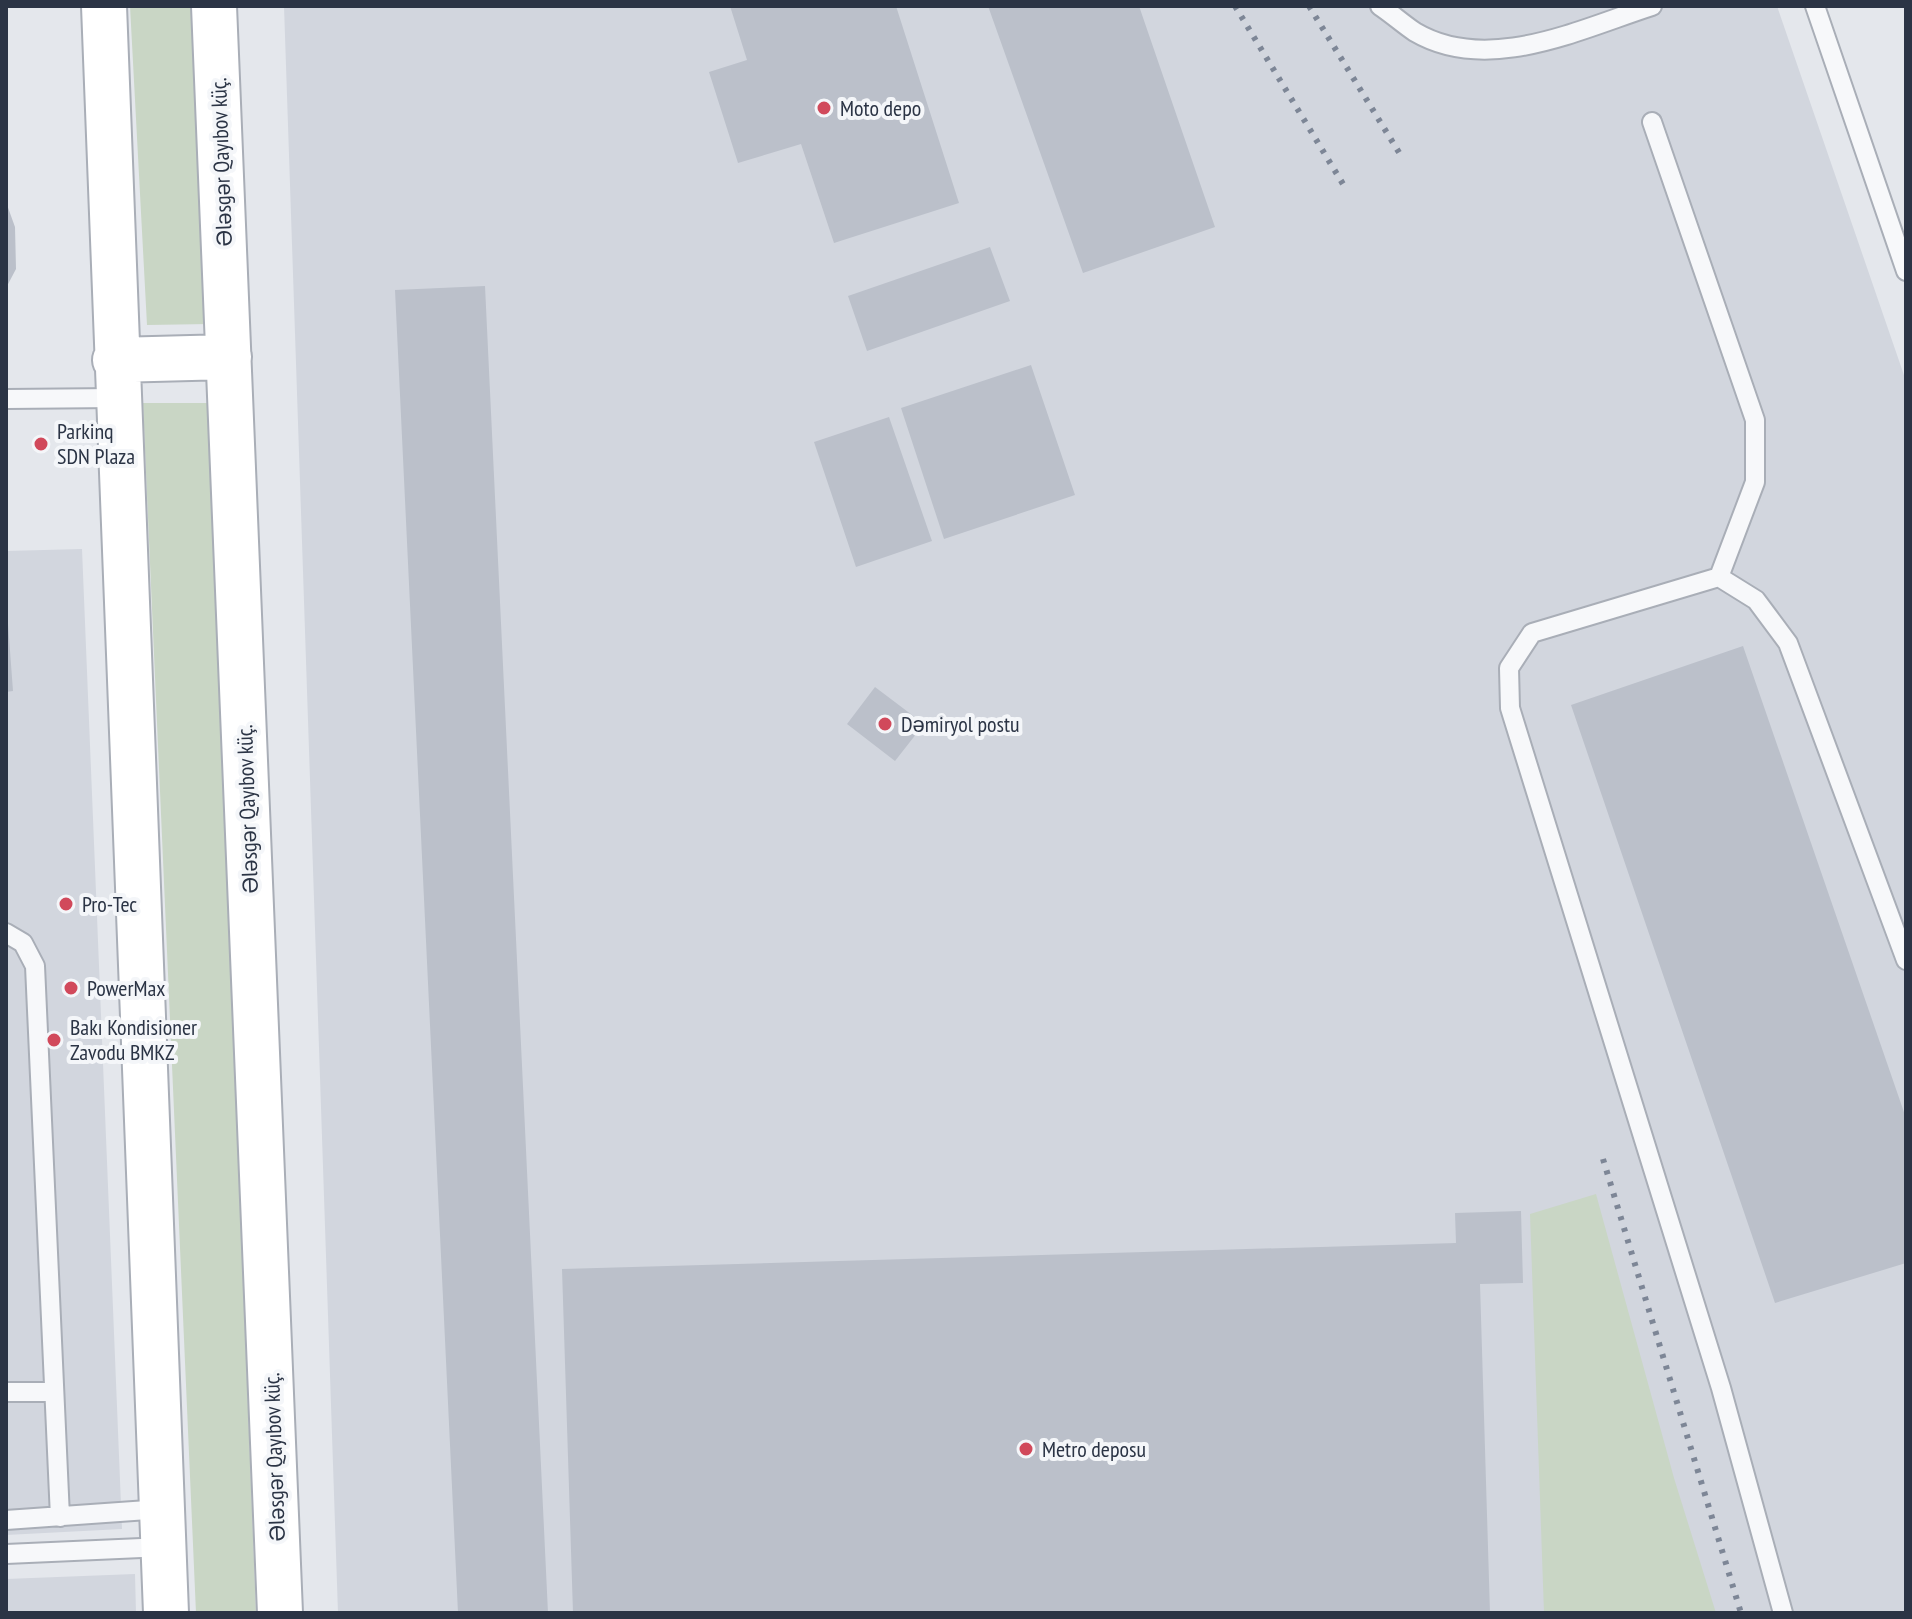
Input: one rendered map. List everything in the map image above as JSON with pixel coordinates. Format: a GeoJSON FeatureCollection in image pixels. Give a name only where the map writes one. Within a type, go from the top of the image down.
{"type":"FeatureCollection","features":[{"type":"Feature","properties":{"kind":"main road"},"geometry":{"type":"LineString","coordinates":[[104,6],[166,1613]]}},
{"type":"Feature","properties":{"kind":"main road","name":"Ələsgər Qayıbov küç."},"geometry":{"type":"LineString","coordinates":[[214,6],[280,1613]]}},
{"type":"Feature","properties":{"kind":"main road"},"geometry":{"type":"LineString","coordinates":[[116,379],[229,357]]}},
{"type":"Feature","properties":{"kind":"lane"},"geometry":{"type":"LineString","coordinates":[[1380,6],[1417,33],[1468,49],[1521,48],[1652,6]]}},
{"type":"Feature","properties":{"kind":"lane"},"geometry":{"type":"LineString","coordinates":[[1815,6],[1906,271]]}},
{"type":"Feature","properties":{"kind":"lane"},"geometry":{"type":"LineString","coordinates":[[1652,122],[1755,420],[1755,482],[1719,577]]}},
{"type":"Feature","properties":{"kind":"lane"},"geometry":{"type":"LineString","coordinates":[[6,399],[116,379]]}},
{"type":"Feature","properties":{"kind":"lane"},"geometry":{"type":"LineString","coordinates":[[1783,1613],[1721,1388],[1510,708],[1509,668],[1532,633],[1719,577],[1756,600],[1788,643],[1906,960]]}},
{"type":"Feature","properties":{"kind":"lane"},"geometry":{"type":"LineString","coordinates":[[6,933],[23,943],[35,966],[60,1517]]}},
{"type":"Feature","properties":{"kind":"lane"},"geometry":{"type":"LineString","coordinates":[[6,1392],[54,1392]]}},
{"type":"Feature","properties":{"kind":"lane"},"geometry":{"type":"LineString","coordinates":[[6,1520],[60,1517],[163,1528]]}},
{"type":"Feature","properties":{"kind":"lane"},"geometry":{"type":"LineString","coordinates":[[6,1554],[163,1528]]}},
{"type":"Feature","properties":{"kind":"shaded area"},"geometry":{"type":"Polygon","coordinates":[[[284,6],[1777,6],[1906,381],[1906,1613],[338,1613],[284,6]]]}},
{"type":"Feature","properties":{"kind":"shaded area","name":"Bakı Kondisioner Zavodu BMKZ"},"geometry":{"type":"Polygon","coordinates":[[[82,549],[122,1529],[6,1535],[6,551],[82,549]]]}},
{"type":"Feature","properties":{"kind":"shaded area"},"geometry":{"type":"Polygon","coordinates":[[[135,1574],[136,1613],[6,1613],[6,1579],[135,1574]]]}},
{"type":"Feature","properties":{"kind":"green space"},"geometry":{"type":"Polygon","coordinates":[[[130,6],[193,6],[210,324],[147,325],[130,6]]]}},
{"type":"Feature","properties":{"kind":"green space"},"geometry":{"type":"Polygon","coordinates":[[[143,403],[209,403],[256,1613],[196,1613],[143,403]]]}},
{"type":"Feature","properties":{"kind":"green space"},"geometry":{"type":"Polygon","coordinates":[[[1596,1194],[1674,1478],[1716,1613],[1544,1613],[1530,1214],[1596,1194]]]}},
{"type":"Feature","properties":{"kind":"building","name":"Moto depo"},"geometry":{"type":"Polygon","coordinates":[[[730,6],[896,6],[959,203],[834,243],[801,144],[738,163],[709,72],[747,60],[730,6]]]}},
{"type":"Feature","properties":{"kind":"building"},"geometry":{"type":"Polygon","coordinates":[[[988,6],[1139,6],[1215,227],[1083,273],[988,6]]]}},
{"type":"Feature","properties":{"kind":"building"},"geometry":{"type":"Polygon","coordinates":[[[6,202],[15,227],[16,269],[6,288],[6,202]]]}},
{"type":"Feature","properties":{"kind":"building"},"geometry":{"type":"Polygon","coordinates":[[[990,247],[1010,301],[867,351],[848,296],[990,247]]]}},
{"type":"Feature","properties":{"kind":"building"},"geometry":{"type":"Polygon","coordinates":[[[485,286],[548,1613],[458,1613],[395,290],[485,286]]]}},
{"type":"Feature","properties":{"kind":"building"},"geometry":{"type":"Polygon","coordinates":[[[1031,365],[1075,495],[944,539],[901,408],[1031,365]]]}},
{"type":"Feature","properties":{"kind":"building"},"geometry":{"type":"Polygon","coordinates":[[[889,417],[932,541],[856,567],[814,442],[889,417]]]}},
{"type":"Feature","properties":{"kind":"building"},"geometry":{"type":"Polygon","coordinates":[[[6,597],[13,691],[6,692],[6,597]]]}},
{"type":"Feature","properties":{"kind":"building"},"geometry":{"type":"Polygon","coordinates":[[[1743,646],[1906,1118],[1906,1263],[1775,1303],[1571,705],[1743,646]]]}},
{"type":"Feature","properties":{"kind":"building","name":"Dəmiryol postu"},"geometry":{"type":"Polygon","coordinates":[[[875,687],[924,724],[895,761],[847,724],[875,687]]]}},
{"type":"Feature","properties":{"kind":"building","name":"Metro deposu"},"geometry":{"type":"Polygon","coordinates":[[[1521,1211],[1523,1283],[1480,1284],[1490,1613],[573,1613],[562,1269],[1456,1243],[1455,1213],[1521,1211]]]}},
{"type":"Feature","properties":{"kind":"railway"},"geometry":{"type":"LineString","coordinates":[[1235,6],[1346,189]]}},
{"type":"Feature","properties":{"kind":"railway"},"geometry":{"type":"LineString","coordinates":[[1309,6],[1403,159]]}},
{"type":"Feature","properties":{"kind":"railway"},"geometry":{"type":"LineString","coordinates":[[1603,1159],[1741,1613]]}},
{"type":"Feature","properties":{"kind":"place","name":"Moto depo"},"geometry":{"type":"Point","coordinates":[824,108]}},
{"type":"Feature","properties":{"kind":"place","name":"Parkinq SDN Plaza"},"geometry":{"type":"Point","coordinates":[41,444]}},
{"type":"Feature","properties":{"kind":"place","name":"Dəmiryol postu"},"geometry":{"type":"Point","coordinates":[885,724]}},
{"type":"Feature","properties":{"kind":"place","name":"Pro-Tec"},"geometry":{"type":"Point","coordinates":[66,904]}},
{"type":"Feature","properties":{"kind":"place","name":"PowerMax"},"geometry":{"type":"Point","coordinates":[71,988]}},
{"type":"Feature","properties":{"kind":"place","name":"Bakı Kondisioner Zavodu BMKZ"},"geometry":{"type":"Point","coordinates":[54,1040]}},
{"type":"Feature","properties":{"kind":"place","name":"Metro deposu"},"geometry":{"type":"Point","coordinates":[1026,1449]}}]}
